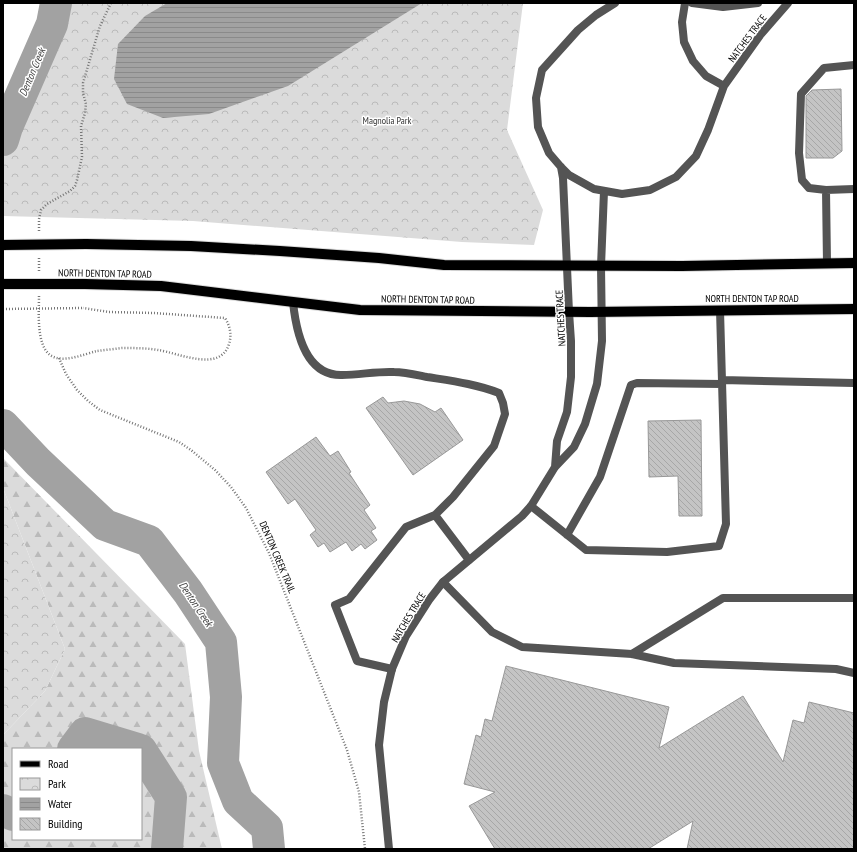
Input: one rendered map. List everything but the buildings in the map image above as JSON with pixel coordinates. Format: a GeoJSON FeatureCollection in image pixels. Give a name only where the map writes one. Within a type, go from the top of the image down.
{"type":"FeatureCollection","features":[{"type":"Feature","properties":{"kind":"main road"},"geometry":{"type":"LineString","coordinates":[[3,245],[86,244],[191,246],[378,258],[444,265],[682,266],[854,263]]}},
{"type":"Feature","properties":{"kind":"main road","name":"NORTH DENTON TAP ROAD"},"geometry":{"type":"LineString","coordinates":[[3,284],[161,286],[360,310],[602,312],[854,309]]}},
{"type":"Feature","properties":{"kind":"street","name":"NATCHES TRACE"},"geometry":{"type":"LineString","coordinates":[[615,3],[578,30],[542,70],[536,98],[538,127],[549,153],[561,167],[569,175],[594,189],[622,194],[650,190],[676,177],[696,156],[708,130],[724,86],[761,34],[788,3]]}},
{"type":"Feature","properties":{"kind":"street"},"geometry":{"type":"LineString","coordinates":[[685,3],[682,22],[684,42],[693,61],[706,76],[724,86]]}},
{"type":"Feature","properties":{"kind":"street","name":"NATCHES TRACE"},"geometry":{"type":"LineString","coordinates":[[692,3],[723,7],[758,3]]}},
{"type":"Feature","properties":{"kind":"street"},"geometry":{"type":"LineString","coordinates":[[854,65],[824,68],[801,94],[799,153],[802,180],[809,188],[826,190],[854,189]]}},
{"type":"Feature","properties":{"kind":"street","name":"NATCHES TRACE"},"geometry":{"type":"LineString","coordinates":[[556,467],[557,440],[567,412],[571,377],[571,341],[563,178],[561,167]]}},
{"type":"Feature","properties":{"kind":"street"},"geometry":{"type":"LineString","coordinates":[[826,190],[827,263]]}},
{"type":"Feature","properties":{"kind":"street","name":"NATCHES TRACE"},"geometry":{"type":"LineString","coordinates":[[389,849],[379,745],[384,702],[392,670],[406,636],[429,600],[443,582],[522,516],[531,506],[556,467],[574,447],[585,424],[597,384],[601,355],[601,266],[604,191]]}},
{"type":"Feature","properties":{"kind":"street"},"geometry":{"type":"LineString","coordinates":[[293,302],[296,326],[307,356],[316,366],[328,374],[342,375],[396,372],[483,386],[499,393],[503,403],[505,414],[494,446],[453,497],[435,515],[406,527],[349,599],[335,605],[357,661],[392,670]]}},
{"type":"Feature","properties":{"kind":"street"},"geometry":{"type":"LineString","coordinates":[[531,506],[586,550],[667,552],[719,546],[726,524],[720,310]]}},
{"type":"Feature","properties":{"kind":"street"},"geometry":{"type":"LineString","coordinates":[[567,535],[600,477],[631,385],[638,383],[722,382],[854,383]]}},
{"type":"Feature","properties":{"kind":"street"},"geometry":{"type":"LineString","coordinates":[[435,515],[469,560]]}},
{"type":"Feature","properties":{"kind":"street"},"geometry":{"type":"LineString","coordinates":[[443,582],[492,632],[522,647],[632,654],[674,663],[836,669],[854,673]]}},
{"type":"Feature","properties":{"kind":"street"},"geometry":{"type":"LineString","coordinates":[[632,654],[723,598],[854,598]]}},
{"type":"Feature","properties":{"kind":"path"},"geometry":{"type":"LineString","coordinates":[[39,234],[39,219],[41,210],[47,204],[70,191],[75,186],[77,180],[82,157],[81,126],[86,113],[84,83],[100,26],[111,3]]}},
{"type":"Feature","properties":{"kind":"path"},"geometry":{"type":"LineString","coordinates":[[39,257],[39,272]]}},
{"type":"Feature","properties":{"kind":"path"},"geometry":{"type":"LineString","coordinates":[[3,309],[83,308],[109,312],[154,313],[225,318],[229,323],[231,333],[230,343],[225,353],[219,358],[209,359],[186,357],[160,350],[144,348],[122,348],[98,351],[80,356],[59,358],[52,356],[44,347],[40,324],[39,294]]}},
{"type":"Feature","properties":{"kind":"path","name":"DENTON CREEK TRAIL"},"geometry":{"type":"LineString","coordinates":[[59,358],[66,374],[77,390],[88,401],[100,410],[179,442],[191,450],[215,470],[231,487],[246,508],[268,553],[347,750],[359,792],[364,849]]}},
{"type":"Feature","properties":{"kind":"green space","name":"Magnolia Park"},"geometry":{"type":"Polygon","coordinates":[[[56,3],[523,3],[507,130],[543,210],[534,245],[462,242],[193,221],[3,216],[3,140],[7,127],[52,25],[56,3]]]}},
{"type":"Feature","properties":{"kind":"green space"},"geometry":{"type":"Polygon","coordinates":[[[3,458],[185,644],[199,751],[222,849],[3,849],[3,735],[45,691],[65,649],[3,488],[3,458]]]}},
{"type":"Feature","properties":{"kind":"green space"},"geometry":{"type":"Polygon","coordinates":[[[3,488],[65,649],[45,691],[3,735],[3,488]]]}},
{"type":"Feature","properties":{"kind":"water"},"geometry":{"type":"Polygon","coordinates":[[[167,3],[422,3],[288,86],[209,114],[163,118],[127,104],[114,79],[118,44],[145,16],[167,3]]]}},
{"type":"Feature","properties":{"kind":"waterway","name":"Denton Creek"},"geometry":{"type":"LineString","coordinates":[[3,140],[7,127],[52,24],[56,3]]}},
{"type":"Feature","properties":{"kind":"waterway","name":"Denton Creek"},"geometry":{"type":"LineString","coordinates":[[3,425],[38,462],[105,525],[149,541],[188,592],[221,642],[226,697],[223,763],[238,801],[267,828],[269,849]]}},
{"type":"Feature","properties":{"kind":"waterway"},"geometry":{"type":"LineString","coordinates":[[74,748],[85,733],[135,748]]}},
{"type":"Feature","properties":{"kind":"waterway"},"geometry":{"type":"LineString","coordinates":[[142,752],[171,797],[167,849]]}},
{"type":"Feature","properties":{"kind":"waterway"},"geometry":{"type":"LineString","coordinates":[[3,810],[12,814]]}}]}
